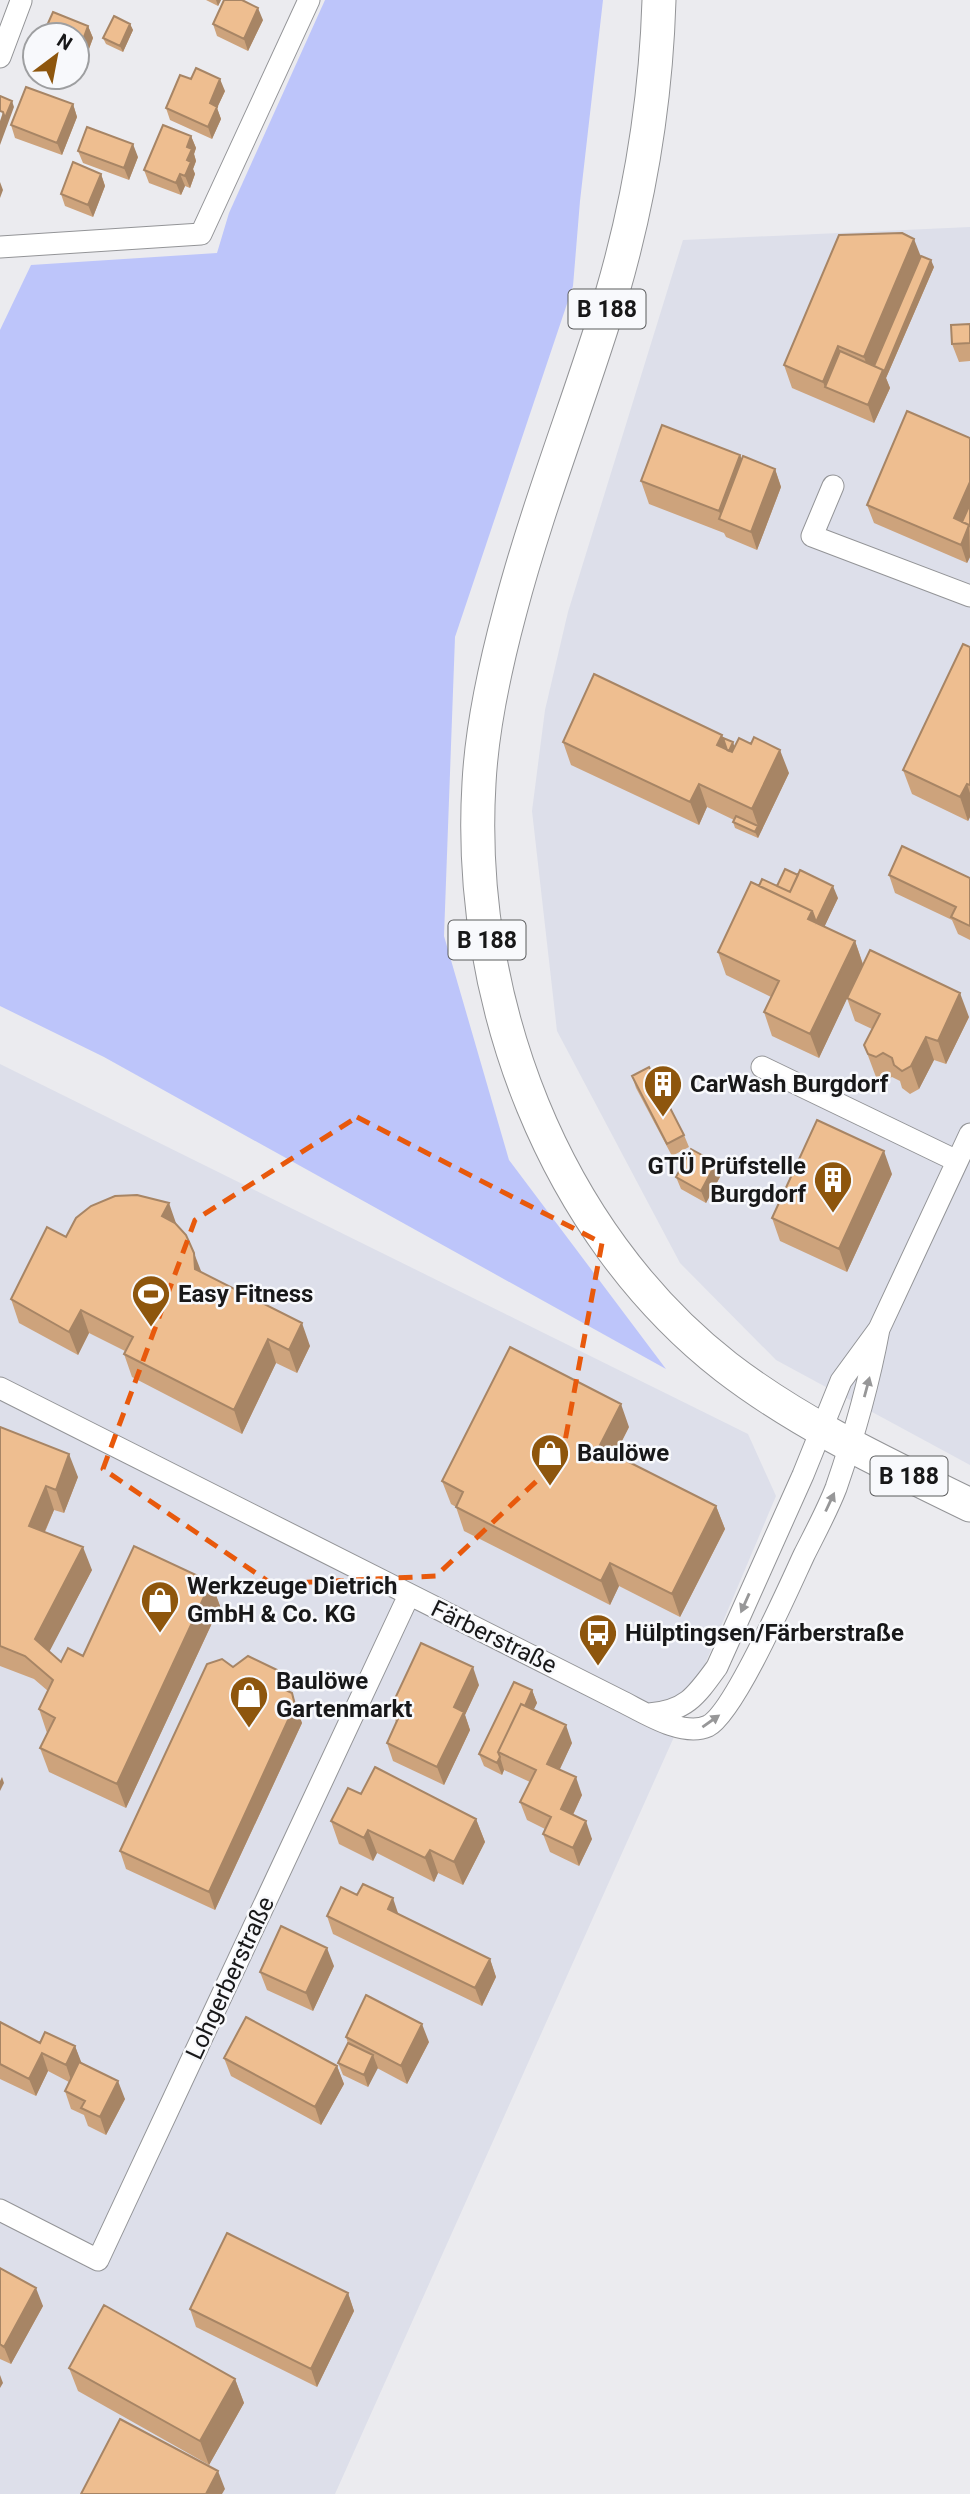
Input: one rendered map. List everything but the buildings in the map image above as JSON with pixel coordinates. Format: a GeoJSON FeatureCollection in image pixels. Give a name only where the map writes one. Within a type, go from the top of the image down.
{"type":"FeatureCollection","features":[{"type":"Feature","properties":{"kind":"main road","name":"B 188"},"geometry":{"type":"LineString","coordinates":[[659,0],[651,102],[636,198],[625,246],[598,339],[522,570],[490,694],[483,738],[478,816],[483,917],[500,1005],[519,1069],[545,1132],[587,1210],[632,1274],[676,1323],[726,1367],[821,1429],[970,1505]]}},
{"type":"Feature","properties":{"kind":"street"},"geometry":{"type":"LineString","coordinates":[[0,247],[201,234],[309,0]]}},
{"type":"Feature","properties":{"kind":"street"},"geometry":{"type":"LineString","coordinates":[[0,57],[21,1]]}},
{"type":"Feature","properties":{"kind":"street"},"geometry":{"type":"LineString","coordinates":[[833,486],[812,536],[970,596]]}},
{"type":"Feature","properties":{"kind":"street"},"geometry":{"type":"LineString","coordinates":[[762,1067],[957,1161]]}},
{"type":"Feature","properties":{"kind":"street"},"geometry":{"type":"LineString","coordinates":[[649,1714],[670,1712],[683,1706],[717,1667],[803,1475],[841,1381],[879,1329],[970,1134]]}},
{"type":"Feature","properties":{"kind":"street","name":"Färberstraße"},"geometry":{"type":"LineString","coordinates":[[0,1388],[649,1714],[678,1728],[693,1730],[709,1725],[721,1714],[764,1639],[835,1490],[868,1385],[879,1329]]}},
{"type":"Feature","properties":{"kind":"street","name":"Lohgerberstraße"},"geometry":{"type":"LineString","coordinates":[[0,2210],[98,2260],[409,1595]]}},
{"type":"Feature","properties":{"kind":"highlighted area"},"geometry":{"type":"Polygon","coordinates":[[[357,1117],[602,1243],[562,1457],[436,1576],[272,1584],[103,1469],[195,1220],[357,1117]]]}},
{"type":"Feature","properties":{"kind":"shaded area"},"geometry":{"type":"Polygon","coordinates":[[[325,0],[603,0],[573,286],[455,637],[444,936],[509,1160],[666,1369],[104,1057],[0,1006],[0,330],[31,265],[217,253],[229,213],[325,0]]]}},
{"type":"Feature","properties":{"kind":"shaded area"},"geometry":{"type":"Polygon","coordinates":[[[970,227],[970,1465],[776,1360],[680,1263],[557,1031],[532,811],[545,710],[568,612],[683,240],[970,227]]]}},
{"type":"Feature","properties":{"kind":"shaded area"},"geometry":{"type":"Polygon","coordinates":[[[0,1064],[748,1434],[776,1496],[678,1728],[335,2494],[0,2494],[0,1064]]]}},
{"type":"Feature","properties":{"kind":"place","name":"CarWash Burgdorf"},"geometry":{"type":"Point","coordinates":[663,1118]}},
{"type":"Feature","properties":{"kind":"place","name":"GTÜ Prüfstelle Burgdorf"},"geometry":{"type":"Point","coordinates":[833,1214]}},
{"type":"Feature","properties":{"kind":"place","name":"Easy Fitness"},"geometry":{"type":"Point","coordinates":[151,1328]}},
{"type":"Feature","properties":{"kind":"place","name":"Baulöwe"},"geometry":{"type":"Point","coordinates":[550,1487]}},
{"type":"Feature","properties":{"kind":"place","name":"Werkzeuge Dietrich GmbH & Co. KG"},"geometry":{"type":"Point","coordinates":[160,1634]}},
{"type":"Feature","properties":{"kind":"place","name":"Hülptingsen/Färberstraße"},"geometry":{"type":"Point","coordinates":[598,1667]}},
{"type":"Feature","properties":{"kind":"place","name":"Baulöwe Gartenmarkt"},"geometry":{"type":"Point","coordinates":[249,1729]}}]}
